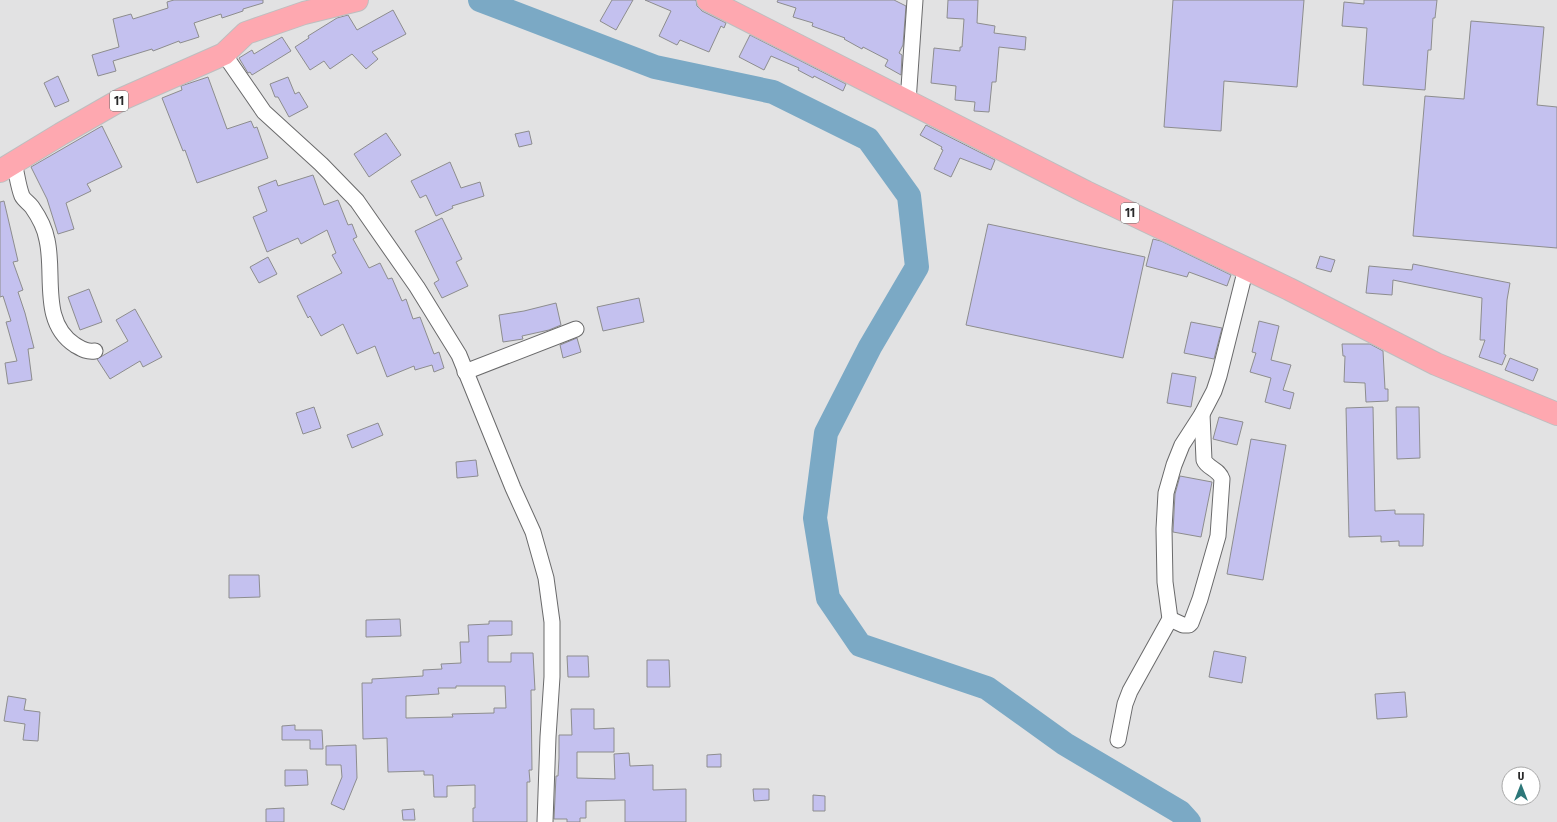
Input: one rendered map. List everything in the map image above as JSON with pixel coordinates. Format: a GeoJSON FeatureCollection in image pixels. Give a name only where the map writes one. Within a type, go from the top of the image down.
{"type":"FeatureCollection","features":[{"type":"Feature","properties":{"kind":"highway"},"geometry":{"type":"LineString","coordinates":[[242,38],[243,23],[302,0]]}},
{"type":"Feature","properties":{"kind":"highway","name":"11"},"geometry":{"type":"LineString","coordinates":[[7,167],[122,99],[224,54],[246,33],[304,14],[356,0]]}},
{"type":"Feature","properties":{"kind":"highway","name":"11"},"geometry":{"type":"LineString","coordinates":[[708,0],[1086,192],[1246,268],[1436,364],[1557,414]]}},
{"type":"Feature","properties":{"kind":"street"},"geometry":{"type":"LineString","coordinates":[[908,102],[915,0]]}},
{"type":"Feature","properties":{"kind":"street"},"geometry":{"type":"LineString","coordinates":[[224,54],[264,112],[321,164],[357,201],[417,287],[459,356],[513,488],[533,532],[546,578],[552,622],[552,670],[545,822]]}},
{"type":"Feature","properties":{"kind":"street"},"geometry":{"type":"LineString","coordinates":[[7,167],[22,197],[31,206],[40,219],[47,240],[50,264],[50,299],[54,317],[65,337],[84,351],[95,351]]}},
{"type":"Feature","properties":{"kind":"street"},"geometry":{"type":"LineString","coordinates":[[1118,740],[1125,704],[1130,692],[1170,619],[1164,558],[1166,493],[1174,465],[1182,445],[1202,414],[1214,391],[1246,268]]}},
{"type":"Feature","properties":{"kind":"street"},"geometry":{"type":"LineString","coordinates":[[465,372],[576,329]]}},
{"type":"Feature","properties":{"kind":"street"},"geometry":{"type":"LineString","coordinates":[[1170,619],[1183,625],[1189,625],[1192,623],[1218,536],[1222,479],[1218,472],[1204,460],[1202,414]]}},
{"type":"Feature","properties":{"kind":"building"},"geometry":{"type":"Polygon","coordinates":[[[174,0],[263,0],[263,3],[243,9],[243,11],[222,18],[221,14],[194,23],[199,37],[180,43],[179,41],[153,51],[152,49],[113,61],[116,71],[98,76],[92,55],[119,47],[113,19],[131,14],[133,19],[168,8],[167,2],[174,0]]]}},
{"type":"Feature","properties":{"kind":"building"},"geometry":{"type":"Polygon","coordinates":[[[612,0],[633,0],[616,30],[600,21],[612,0]]]}},
{"type":"Feature","properties":{"kind":"building"},"geometry":{"type":"Polygon","coordinates":[[[645,0],[696,0],[697,6],[702,11],[726,23],[724,28],[721,26],[709,52],[680,40],[677,45],[659,36],[671,11],[645,0]]]}},
{"type":"Feature","properties":{"kind":"building"},"geometry":{"type":"Polygon","coordinates":[[[778,0],[894,0],[906,6],[903,45],[899,53],[902,55],[901,75],[885,66],[888,60],[863,47],[862,49],[844,39],[845,38],[812,26],[813,23],[793,17],[796,8],[777,2],[778,0]]]}},
{"type":"Feature","properties":{"kind":"building"},"geometry":{"type":"Polygon","coordinates":[[[948,0],[978,0],[977,23],[995,26],[994,33],[1026,37],[1025,50],[999,47],[996,82],[992,82],[989,112],[974,111],[975,102],[955,100],[956,86],[931,83],[934,48],[960,51],[960,47],[962,47],[964,19],[947,18],[948,0]]]}},
{"type":"Feature","properties":{"kind":"building"},"geometry":{"type":"Polygon","coordinates":[[[1173,0],[1304,0],[1297,87],[1224,81],[1221,131],[1164,127],[1173,0]]]}},
{"type":"Feature","properties":{"kind":"building"},"geometry":{"type":"Polygon","coordinates":[[[1364,0],[1437,0],[1435,18],[1433,18],[1431,50],[1428,50],[1425,90],[1363,85],[1367,28],[1342,26],[1344,2],[1364,4],[1364,0]]]}},
{"type":"Feature","properties":{"kind":"building"},"geometry":{"type":"Polygon","coordinates":[[[393,10],[406,34],[372,52],[378,59],[366,69],[352,54],[330,69],[324,61],[310,70],[295,47],[309,38],[308,36],[337,18],[348,15],[357,30],[393,10]]]}},
{"type":"Feature","properties":{"kind":"building"},"geometry":{"type":"Polygon","coordinates":[[[1471,21],[1544,27],[1537,105],[1557,107],[1557,248],[1413,236],[1425,96],[1464,99],[1471,21]]]}},
{"type":"Feature","properties":{"kind":"building"},"geometry":{"type":"Polygon","coordinates":[[[750,35],[846,84],[843,91],[814,76],[813,78],[798,70],[799,68],[771,56],[764,70],[739,57],[750,35]]]}},
{"type":"Feature","properties":{"kind":"building"},"geometry":{"type":"Polygon","coordinates":[[[282,37],[291,51],[252,75],[250,72],[248,73],[239,58],[252,50],[254,54],[282,37]]]}},
{"type":"Feature","properties":{"kind":"building"},"geometry":{"type":"Polygon","coordinates":[[[58,76],[69,101],[55,107],[44,83],[58,76]]]}},
{"type":"Feature","properties":{"kind":"building"},"geometry":{"type":"Polygon","coordinates":[[[208,77],[227,129],[251,121],[254,128],[257,127],[268,158],[197,183],[185,150],[183,151],[162,98],[182,90],[181,86],[208,77]]]}},
{"type":"Feature","properties":{"kind":"building"},"geometry":{"type":"Polygon","coordinates":[[[288,77],[295,94],[299,92],[308,107],[289,117],[278,97],[275,97],[270,84],[288,77]]]}},
{"type":"Feature","properties":{"kind":"building"},"geometry":{"type":"Polygon","coordinates":[[[926,125],[995,160],[991,170],[960,158],[951,177],[934,169],[943,150],[941,149],[942,147],[920,135],[926,125]]]}},
{"type":"Feature","properties":{"kind":"building"},"geometry":{"type":"Polygon","coordinates":[[[102,126],[122,167],[87,184],[91,191],[66,203],[74,229],[58,234],[47,199],[31,167],[102,126]]]}},
{"type":"Feature","properties":{"kind":"building"},"geometry":{"type":"Polygon","coordinates":[[[529,131],[532,144],[519,147],[515,134],[529,131]]]}},
{"type":"Feature","properties":{"kind":"building"},"geometry":{"type":"Polygon","coordinates":[[[386,133],[401,155],[369,177],[354,154],[386,133]]]}},
{"type":"Feature","properties":{"kind":"building"},"geometry":{"type":"Polygon","coordinates":[[[450,162],[461,188],[480,182],[484,196],[452,206],[453,208],[436,216],[426,195],[420,198],[411,181],[450,162]]]}},
{"type":"Feature","properties":{"kind":"building"},"geometry":{"type":"Polygon","coordinates":[[[313,175],[324,205],[338,200],[348,225],[352,224],[357,237],[353,239],[369,268],[380,263],[388,279],[392,278],[402,301],[406,299],[413,319],[420,317],[434,354],[439,352],[444,368],[434,372],[432,365],[415,370],[414,366],[387,377],[375,346],[357,354],[343,324],[321,336],[310,316],[308,318],[297,296],[342,273],[332,255],[336,253],[327,230],[301,244],[298,238],[267,252],[253,217],[267,211],[258,187],[276,180],[278,186],[313,175]]]}},
{"type":"Feature","properties":{"kind":"building"},"geometry":{"type":"Polygon","coordinates":[[[4,201],[18,261],[13,262],[23,290],[18,292],[34,348],[28,349],[32,380],[8,384],[5,363],[17,361],[6,322],[11,321],[3,296],[0,297],[0,202],[4,201]]]}},
{"type":"Feature","properties":{"kind":"building"},"geometry":{"type":"Polygon","coordinates":[[[442,218],[462,259],[456,262],[468,286],[442,298],[434,283],[439,280],[415,231],[442,218]]]}},
{"type":"Feature","properties":{"kind":"building"},"geometry":{"type":"Polygon","coordinates":[[[988,224],[1145,257],[1123,358],[966,325],[988,224]]]}},
{"type":"Feature","properties":{"kind":"building"},"geometry":{"type":"Polygon","coordinates":[[[1153,239],[1161,241],[1231,275],[1227,286],[1189,272],[1187,277],[1146,266],[1153,239]]]}},
{"type":"Feature","properties":{"kind":"building"},"geometry":{"type":"Polygon","coordinates":[[[1320,256],[1335,260],[1331,272],[1316,268],[1320,256]]]}},
{"type":"Feature","properties":{"kind":"building"},"geometry":{"type":"Polygon","coordinates":[[[268,257],[277,274],[259,283],[250,267],[268,257]]]}},
{"type":"Feature","properties":{"kind":"building"},"geometry":{"type":"Polygon","coordinates":[[[1413,264],[1510,283],[1507,300],[1504,354],[1506,355],[1502,365],[1479,357],[1485,340],[1480,340],[1482,298],[1393,280],[1392,295],[1366,293],[1369,266],[1412,270],[1413,264]]]}},
{"type":"Feature","properties":{"kind":"building"},"geometry":{"type":"Polygon","coordinates":[[[89,289],[102,322],[80,330],[68,297],[89,289]]]}},
{"type":"Feature","properties":{"kind":"building"},"geometry":{"type":"Polygon","coordinates":[[[639,298],[644,322],[603,331],[597,307],[639,298]]]}},
{"type":"Feature","properties":{"kind":"building"},"geometry":{"type":"Polygon","coordinates":[[[556,303],[561,325],[549,330],[522,336],[523,339],[503,342],[499,315],[524,311],[556,303]]]}},
{"type":"Feature","properties":{"kind":"building"},"geometry":{"type":"Polygon","coordinates":[[[135,309],[162,357],[143,367],[140,361],[110,379],[97,359],[128,341],[116,320],[135,309]]]}},
{"type":"Feature","properties":{"kind":"building"},"geometry":{"type":"Polygon","coordinates":[[[1259,321],[1279,326],[1271,360],[1291,365],[1283,390],[1294,393],[1290,409],[1265,402],[1271,378],[1250,372],[1256,353],[1252,352],[1259,321]]]}},
{"type":"Feature","properties":{"kind":"building"},"geometry":{"type":"Polygon","coordinates":[[[1191,322],[1222,328],[1214,359],[1184,353],[1191,322]]]}},
{"type":"Feature","properties":{"kind":"building"},"geometry":{"type":"Polygon","coordinates":[[[577,338],[581,352],[563,358],[560,345],[577,338]]]}},
{"type":"Feature","properties":{"kind":"building"},"geometry":{"type":"Polygon","coordinates":[[[1342,344],[1370,344],[1383,351],[1385,389],[1388,389],[1388,401],[1366,402],[1365,383],[1344,382],[1345,356],[1343,356],[1342,344]]]}},
{"type":"Feature","properties":{"kind":"building"},"geometry":{"type":"Polygon","coordinates":[[[1510,358],[1538,369],[1533,381],[1505,370],[1510,358]]]}},
{"type":"Feature","properties":{"kind":"building"},"geometry":{"type":"Polygon","coordinates":[[[1172,373],[1196,377],[1191,407],[1167,403],[1172,373]]]}},
{"type":"Feature","properties":{"kind":"building"},"geometry":{"type":"Polygon","coordinates":[[[314,407],[321,428],[303,434],[296,413],[314,407]]]}},
{"type":"Feature","properties":{"kind":"building"},"geometry":{"type":"Polygon","coordinates":[[[1373,407],[1375,511],[1395,510],[1395,514],[1424,514],[1423,546],[1399,546],[1399,541],[1381,542],[1381,536],[1349,537],[1346,408],[1373,407]]]}},
{"type":"Feature","properties":{"kind":"building"},"geometry":{"type":"Polygon","coordinates":[[[1396,407],[1419,407],[1420,458],[1397,459],[1396,407]]]}},
{"type":"Feature","properties":{"kind":"building"},"geometry":{"type":"Polygon","coordinates":[[[1219,417],[1243,422],[1237,445],[1213,439],[1219,417]]]}},
{"type":"Feature","properties":{"kind":"building"},"geometry":{"type":"Polygon","coordinates":[[[378,423],[383,435],[352,448],[347,435],[378,423]]]}},
{"type":"Feature","properties":{"kind":"building"},"geometry":{"type":"Polygon","coordinates":[[[1251,439],[1286,445],[1263,580],[1227,574],[1251,439]]]}},
{"type":"Feature","properties":{"kind":"building"},"geometry":{"type":"Polygon","coordinates":[[[476,460],[478,476],[457,478],[456,462],[476,460]]]}},
{"type":"Feature","properties":{"kind":"building"},"geometry":{"type":"Polygon","coordinates":[[[1180,476],[1212,482],[1201,537],[1173,532],[1175,494],[1180,476]]]}},
{"type":"Feature","properties":{"kind":"building"},"geometry":{"type":"Polygon","coordinates":[[[229,575],[259,575],[260,597],[229,598],[229,575]]]}},
{"type":"Feature","properties":{"kind":"building"},"geometry":{"type":"Polygon","coordinates":[[[400,619],[401,636],[366,637],[366,620],[400,619]]]}},
{"type":"Feature","properties":{"kind":"building"},"geometry":{"type":"Polygon","coordinates":[[[489,621],[512,621],[512,635],[488,636],[488,662],[511,662],[511,653],[533,653],[535,690],[531,690],[532,770],[529,770],[530,782],[527,782],[527,822],[473,822],[473,808],[475,808],[475,785],[447,786],[447,797],[434,797],[433,775],[424,775],[424,771],[388,772],[387,738],[363,739],[362,683],[372,683],[372,679],[423,676],[423,670],[442,669],[441,664],[461,663],[460,642],[469,642],[468,625],[489,624],[489,621]],[[456,686],[456,688],[438,688],[439,694],[406,696],[406,718],[453,717],[452,714],[494,713],[494,708],[506,708],[505,686],[456,686]]]}},
{"type":"Feature","properties":{"kind":"building"},"geometry":{"type":"Polygon","coordinates":[[[1214,651],[1246,657],[1242,683],[1209,677],[1214,651]]]}},
{"type":"Feature","properties":{"kind":"building"},"geometry":{"type":"Polygon","coordinates":[[[567,656],[588,656],[589,677],[568,677],[567,656]]]}},
{"type":"Feature","properties":{"kind":"building"},"geometry":{"type":"Polygon","coordinates":[[[647,660],[669,660],[670,687],[647,687],[647,660]]]}},
{"type":"Feature","properties":{"kind":"building"},"geometry":{"type":"Polygon","coordinates":[[[1405,692],[1407,717],[1377,719],[1375,694],[1405,692]]]}},
{"type":"Feature","properties":{"kind":"building"},"geometry":{"type":"Polygon","coordinates":[[[8,696],[26,699],[24,710],[40,712],[38,741],[23,740],[25,724],[4,721],[8,696]]]}},
{"type":"Feature","properties":{"kind":"building"},"geometry":{"type":"Polygon","coordinates":[[[571,709],[594,709],[594,729],[614,728],[614,752],[577,752],[577,778],[615,779],[614,754],[629,753],[630,766],[653,765],[653,790],[686,789],[686,822],[625,822],[625,800],[586,801],[586,818],[580,818],[580,822],[567,822],[567,819],[554,819],[556,776],[558,776],[559,735],[572,735],[571,709]]]}},
{"type":"Feature","properties":{"kind":"building"},"geometry":{"type":"Polygon","coordinates":[[[295,725],[295,730],[322,730],[323,749],[310,749],[310,740],[282,740],[282,726],[295,725]]]}},
{"type":"Feature","properties":{"kind":"building"},"geometry":{"type":"Polygon","coordinates":[[[356,745],[357,778],[344,810],[331,804],[342,777],[341,765],[326,765],[326,746],[356,745]]]}},
{"type":"Feature","properties":{"kind":"building"},"geometry":{"type":"Polygon","coordinates":[[[721,754],[721,767],[707,767],[707,755],[721,754]]]}},
{"type":"Feature","properties":{"kind":"building"},"geometry":{"type":"Polygon","coordinates":[[[285,770],[307,770],[308,785],[285,786],[285,770]]]}},
{"type":"Feature","properties":{"kind":"building"},"geometry":{"type":"Polygon","coordinates":[[[753,789],[769,789],[769,800],[754,801],[753,789]]]}},
{"type":"Feature","properties":{"kind":"building"},"geometry":{"type":"Polygon","coordinates":[[[813,795],[825,796],[825,811],[813,811],[813,795]]]}},
{"type":"Feature","properties":{"kind":"building"},"geometry":{"type":"Polygon","coordinates":[[[284,808],[284,822],[266,822],[266,809],[284,808]]]}},
{"type":"Feature","properties":{"kind":"building"},"geometry":{"type":"Polygon","coordinates":[[[414,809],[415,820],[403,820],[402,810],[414,809]]]}},
{"type":"Feature","properties":{"kind":"waterway"},"geometry":{"type":"LineString","coordinates":[[480,0],[655,67],[773,92],[868,139],[909,196],[917,267],[870,347],[826,433],[815,518],[828,598],[860,645],[987,688],[1065,744],[1180,812],[1189,822]]}}]}
